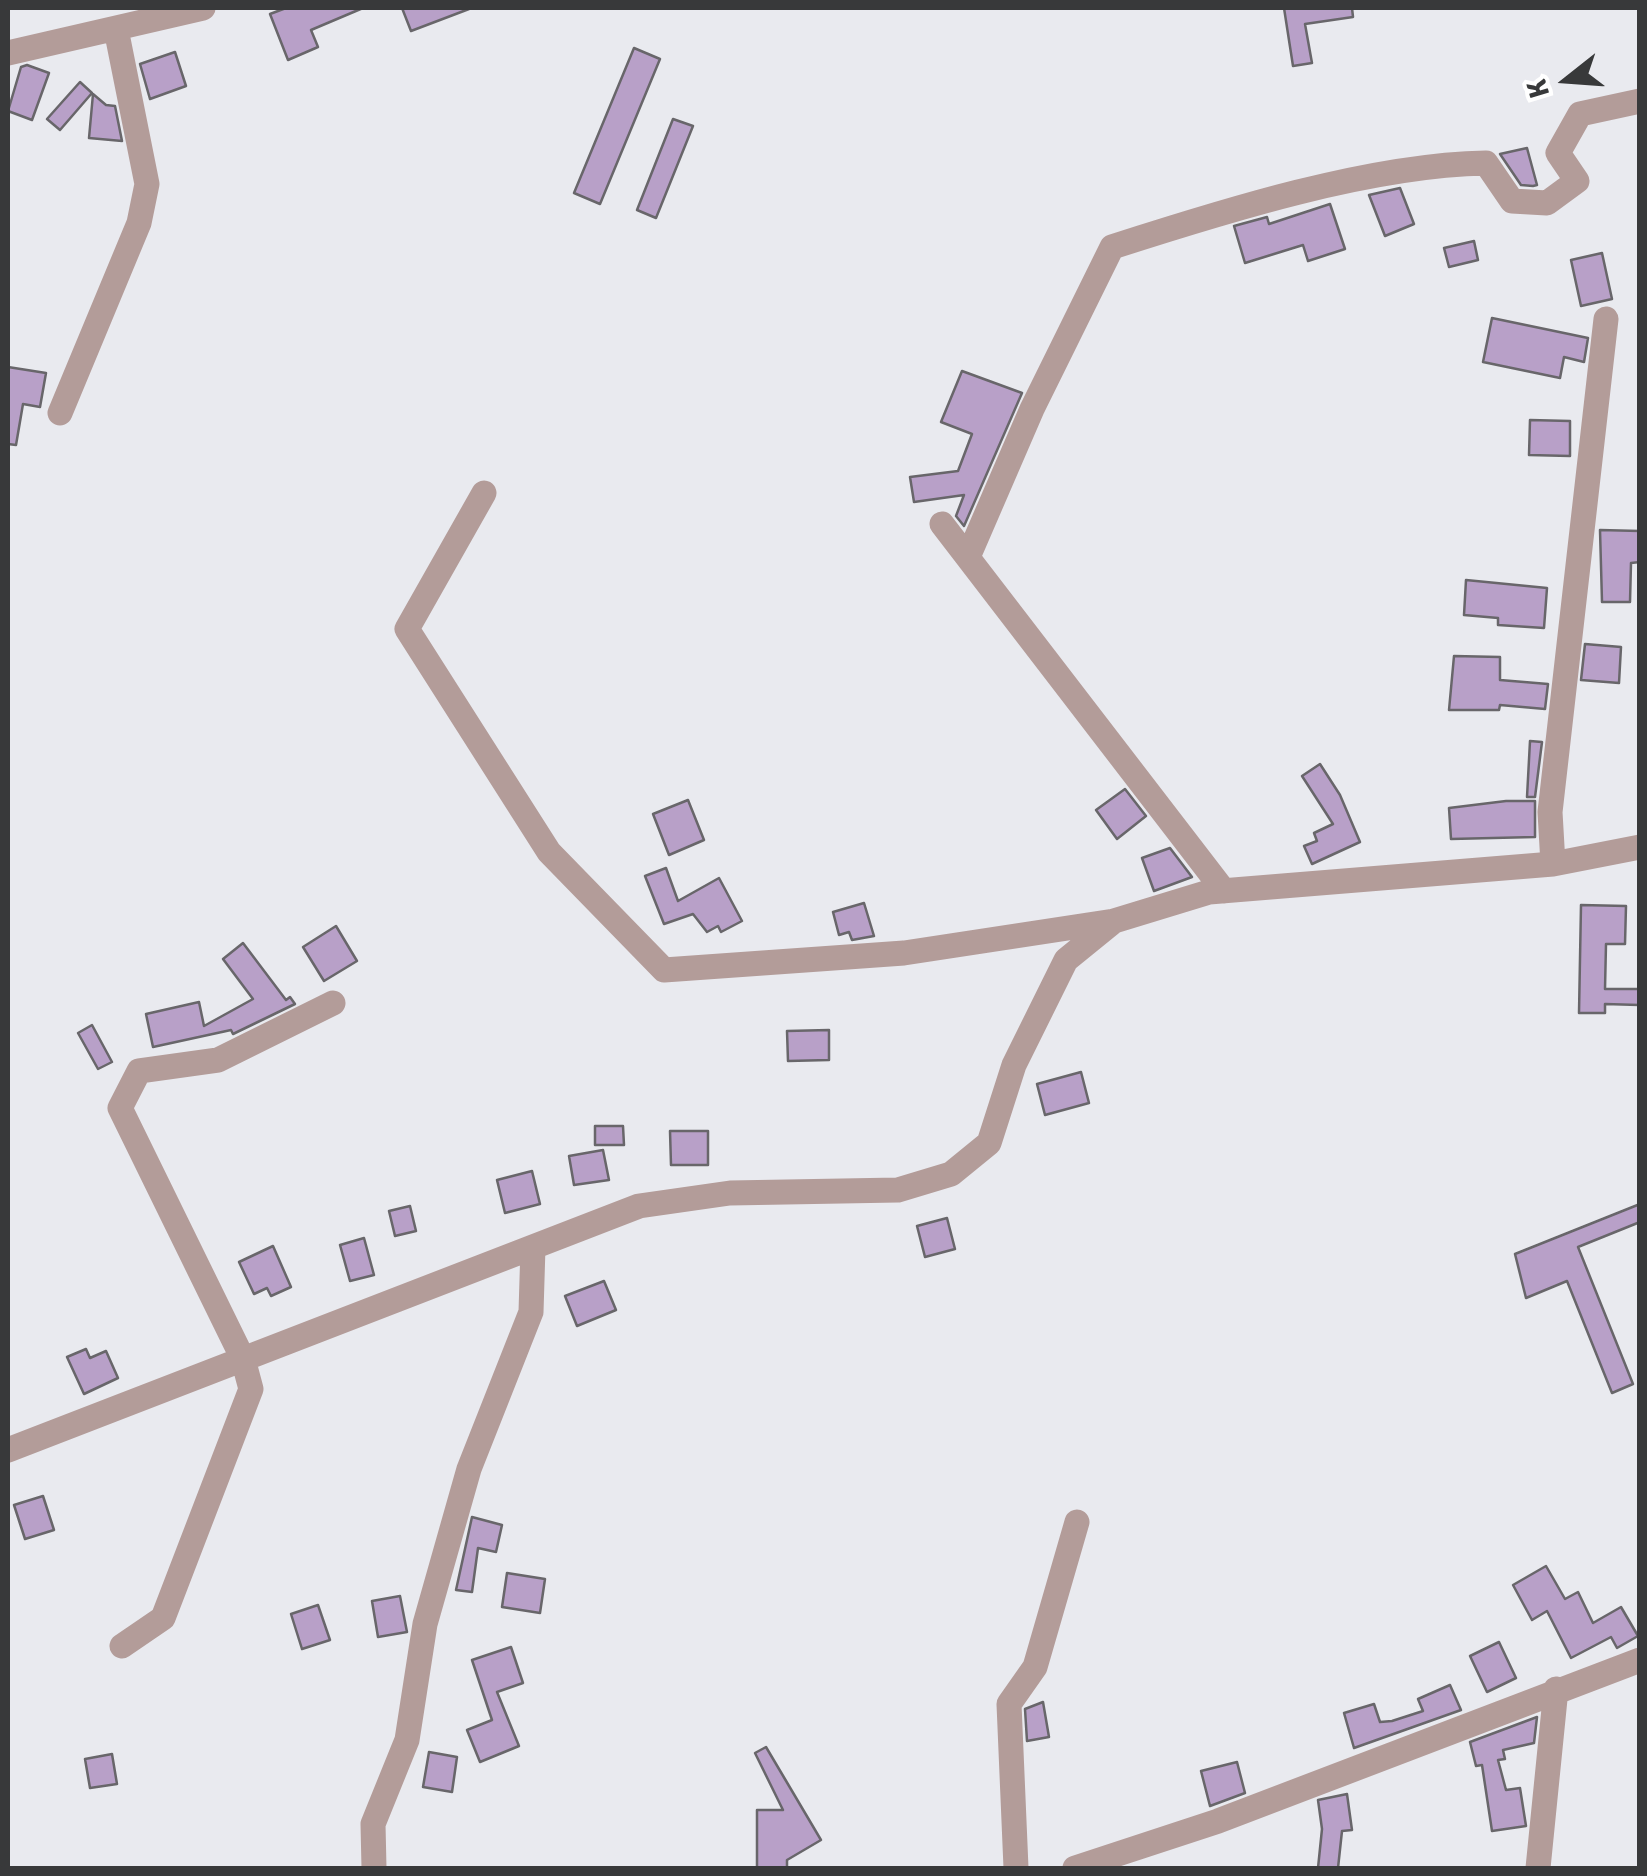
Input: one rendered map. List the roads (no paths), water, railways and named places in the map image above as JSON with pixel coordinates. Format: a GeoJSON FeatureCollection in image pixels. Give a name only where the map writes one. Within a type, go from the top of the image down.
{"type":"FeatureCollection","features":[{"type":"Feature","properties":{"kind":"street"},"geometry":{"type":"LineString","coordinates":[[8,53],[203,8]]}},
{"type":"Feature","properties":{"kind":"street"},"geometry":{"type":"LineString","coordinates":[[60,413],[140,222],[147,184],[116,29]]}},
{"type":"Feature","properties":{"kind":"street"},"geometry":{"type":"LineString","coordinates":[[968,558],[1032,409],[1112,248],[1188,222],[1426,164],[1486,162],[1512,201],[1547,203],[1577,182],[1558,153],[1580,114],[1640,101]]}},
{"type":"Feature","properties":{"kind":"street"},"geometry":{"type":"LineString","coordinates":[[1554,864],[1550,812],[1606,319]]}},
{"type":"Feature","properties":{"kind":"street"},"geometry":{"type":"LineString","coordinates":[[484,493],[407,629],[549,852],[664,970],[904,953],[1114,921],[1224,891],[1554,864],[1640,847]]}},
{"type":"Feature","properties":{"kind":"street"},"geometry":{"type":"LineString","coordinates":[[942,524],[1224,891]]}},
{"type":"Feature","properties":{"kind":"street"},"geometry":{"type":"LineString","coordinates":[[8,1450],[638,1206],[730,1193],[898,1190],[951,1174],[989,1142],[1014,1065],[1066,960],[1114,921]]}},
{"type":"Feature","properties":{"kind":"street"},"geometry":{"type":"LineString","coordinates":[[122,1646],[163,1618],[251,1389],[243,1359],[120,1108],[139,1071],[218,1060],[333,1004]]}},
{"type":"Feature","properties":{"kind":"street"},"geometry":{"type":"LineString","coordinates":[[374,1868],[373,1824],[407,1740],[430,1606],[468,1469],[530,1312],[533,1247]]}},
{"type":"Feature","properties":{"kind":"street"},"geometry":{"type":"LineString","coordinates":[[1016,1868],[1009,1704],[1035,1667],[1077,1522]]}},
{"type":"Feature","properties":{"kind":"street"},"geometry":{"type":"LineString","coordinates":[[1075,1868],[1218,1821],[1640,1660]]}},
{"type":"Feature","properties":{"kind":"street"},"geometry":{"type":"LineString","coordinates":[[1538,1868],[1556,1689]]}}]}
